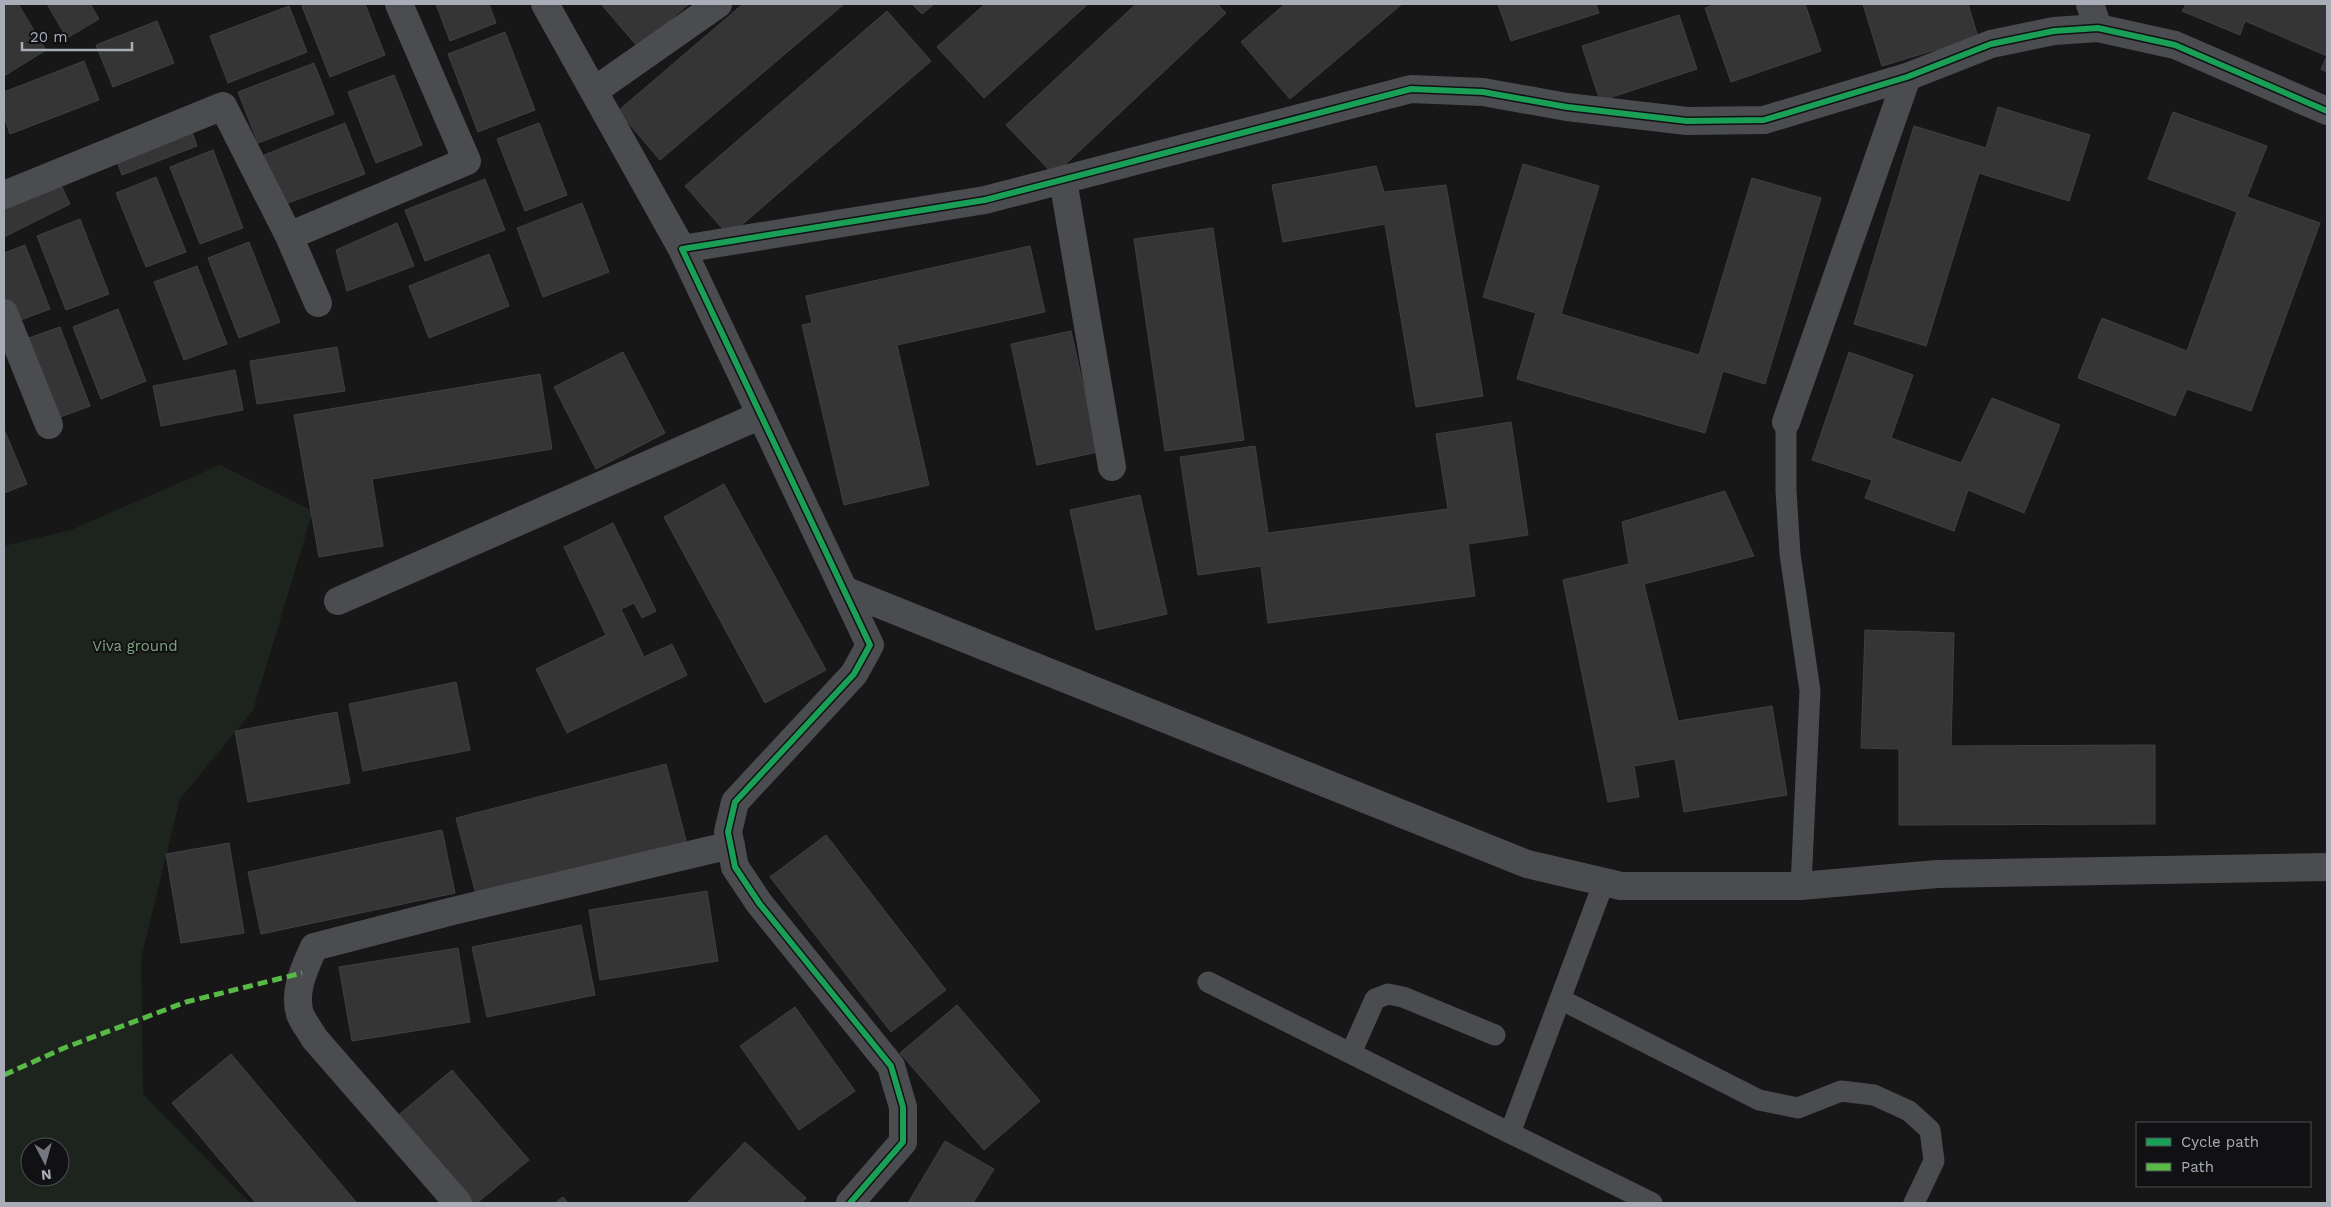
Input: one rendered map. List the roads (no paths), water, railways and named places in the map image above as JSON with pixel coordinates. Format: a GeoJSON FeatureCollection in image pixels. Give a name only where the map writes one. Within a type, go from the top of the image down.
{"type":"FeatureCollection","features":[{"type":"Feature","properties":{"kind":"street"},"geometry":{"type":"LineString","coordinates":[[288,236],[467,161],[399,4]]}},
{"type":"Feature","properties":{"kind":"street"},"geometry":{"type":"LineString","coordinates":[[545,4],[682,249],[870,645],[854,674],[735,802],[728,832],[735,867],[760,903],[891,1066],[903,1107],[903,1142],[850,1203]]}},
{"type":"Feature","properties":{"kind":"street"},"geometry":{"type":"LineString","coordinates":[[594,91],[718,4]]}},
{"type":"Feature","properties":{"kind":"street"},"geometry":{"type":"LineString","coordinates":[[682,249],[985,200],[1411,89],[1483,92],[1567,108],[1687,121],[1764,120],[1907,77],[1991,44],[2054,31],[2094,16],[2176,45],[2327,111]]}},
{"type":"Feature","properties":{"kind":"street"},"geometry":{"type":"LineString","coordinates":[[1786,422],[1907,77]]}},
{"type":"Feature","properties":{"kind":"street"},"geometry":{"type":"LineString","coordinates":[[4,195],[223,106],[288,236],[318,303]]}},
{"type":"Feature","properties":{"kind":"street"},"geometry":{"type":"LineString","coordinates":[[1063,180],[1112,467]]}},
{"type":"Feature","properties":{"kind":"street"},"geometry":{"type":"LineString","coordinates":[[4,313],[49,425]]}},
{"type":"Feature","properties":{"kind":"street"},"geometry":{"type":"LineString","coordinates":[[338,602],[761,415]]}},
{"type":"Feature","properties":{"kind":"street"},"geometry":{"type":"LineString","coordinates":[[844,590],[1527,864],[1621,886],[1801,886],[1938,874],[2327,867]]}},
{"type":"Feature","properties":{"kind":"street"},"geometry":{"type":"LineString","coordinates":[[458,1203],[314,1038],[300,1014],[299,998],[302,973],[314,947],[453,911],[731,845]]}},
{"type":"Feature","properties":{"kind":"lane"},"geometry":{"type":"LineString","coordinates":[[1786,422],[1786,491],[1790,554],[1810,691],[1801,886]]}},
{"type":"Feature","properties":{"kind":"lane"},"geometry":{"type":"LineString","coordinates":[[1510,1133],[1604,882]]}},
{"type":"Feature","properties":{"kind":"lane"},"geometry":{"type":"LineString","coordinates":[[1208,982],[1652,1203]]}},
{"type":"Feature","properties":{"kind":"lane"},"geometry":{"type":"LineString","coordinates":[[1351,1053],[1375,999],[1388,994],[1403,998],[1495,1035]]}},
{"type":"Feature","properties":{"kind":"lane"},"geometry":{"type":"LineString","coordinates":[[1560,999],[1759,1100],[1798,1108],[1842,1092],[1874,1095],[1909,1111],[1930,1130],[1934,1161],[1914,1203]]}},
{"type":"Feature","properties":{"kind":"park label","name":"Viva ground"},"geometry":{"type":"Point","coordinates":[135,646]}}]}
